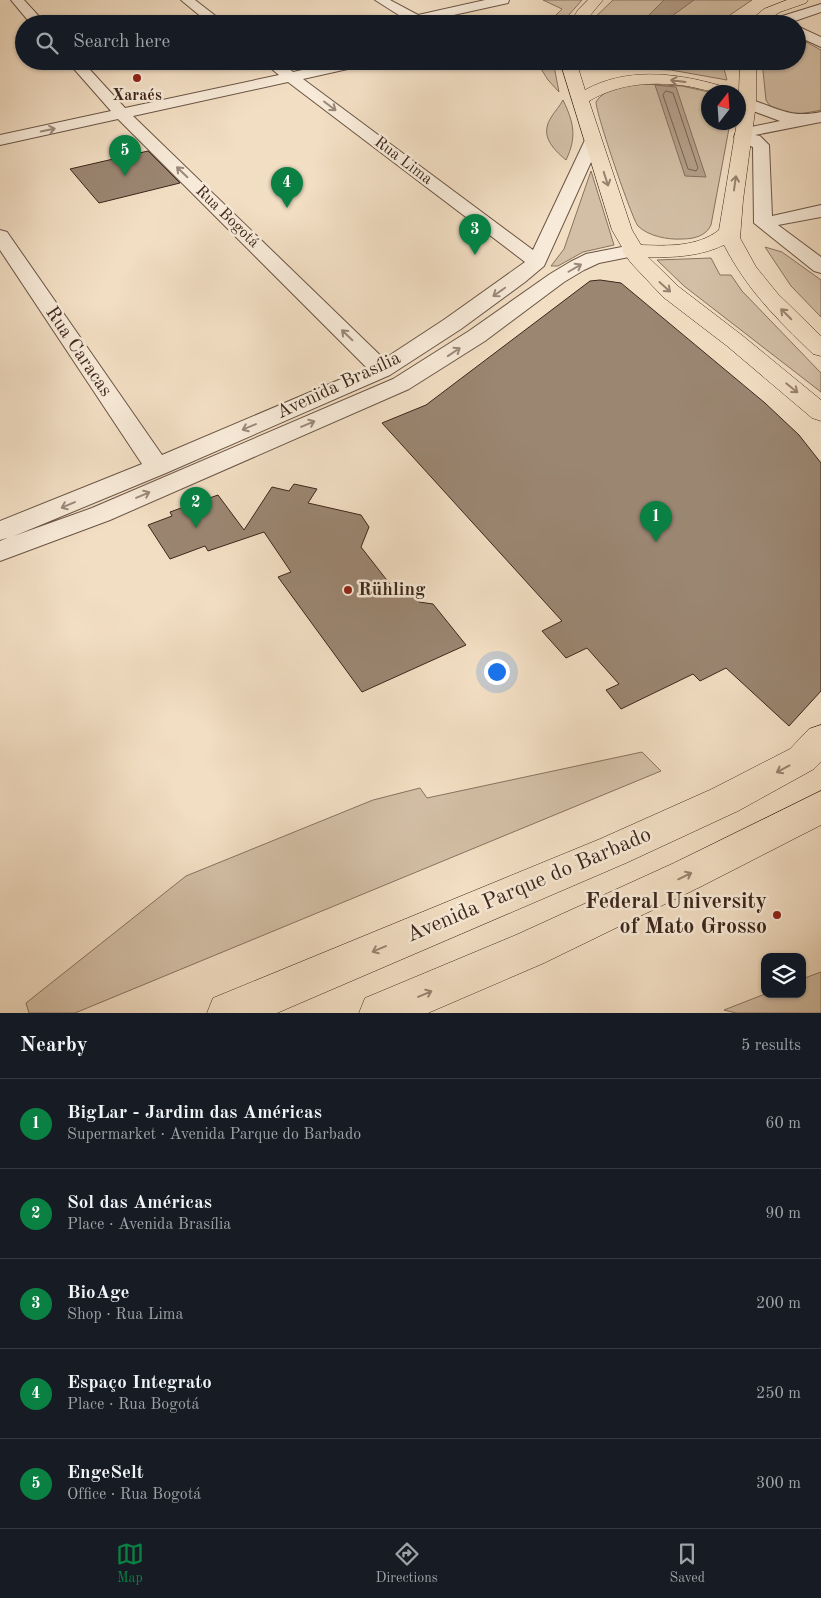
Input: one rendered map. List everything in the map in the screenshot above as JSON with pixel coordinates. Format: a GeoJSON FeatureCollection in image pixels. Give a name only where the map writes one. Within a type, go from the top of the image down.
{"type":"FeatureCollection","features":[{"type":"Feature","properties":{"kind":"main road"},"geometry":{"type":"LineString","coordinates":[[582,15],[596,0]]}},
{"type":"Feature","properties":{"kind":"main road"},"geometry":{"type":"LineString","coordinates":[[764,15],[801,0]]}},
{"type":"Feature","properties":{"kind":"main road"},"geometry":{"type":"LineString","coordinates":[[571,70],[622,230],[632,251],[649,272],[671,292],[735,341],[821,413]]}},
{"type":"Feature","properties":{"kind":"main road"},"geometry":{"type":"LineString","coordinates":[[745,85],[747,70]]}},
{"type":"Feature","properties":{"kind":"main road"},"geometry":{"type":"LineString","coordinates":[[580,99],[608,84],[637,79],[673,80],[701,85]]}},
{"type":"Feature","properties":{"kind":"main road"},"geometry":{"type":"LineString","coordinates":[[743,130],[729,232],[733,245],[747,269],[770,299],[821,349]]}},
{"type":"Feature","properties":{"kind":"main road"},"geometry":{"type":"LineString","coordinates":[[632,251],[663,251],[701,246],[715,242],[729,232]]}},
{"type":"Feature","properties":{"kind":"main road","name":"Avenida Parque do Barbado"},"geometry":{"type":"LineString","coordinates":[[228,1013],[613,851],[725,800],[802,759],[821,739]]}},
{"type":"Feature","properties":{"kind":"main road"},"geometry":{"type":"LineString","coordinates":[[380,1013],[539,945],[695,871],[821,807]]}},
{"type":"Feature","properties":{"kind":"street"},"geometry":{"type":"LineString","coordinates":[[17,0],[31,15]]}},
{"type":"Feature","properties":{"kind":"street"},"geometry":{"type":"LineString","coordinates":[[187,0],[207,15]]}},
{"type":"Feature","properties":{"kind":"street"},"geometry":{"type":"LineString","coordinates":[[381,0],[408,15]]}},
{"type":"Feature","properties":{"kind":"street"},"geometry":{"type":"LineString","coordinates":[[438,15],[503,0]]}},
{"type":"Feature","properties":{"kind":"street"},"geometry":{"type":"LineString","coordinates":[[799,15],[821,8]]}},
{"type":"Feature","properties":{"kind":"street"},"geometry":{"type":"LineString","coordinates":[[806,35],[821,43]]}},
{"type":"Feature","properties":{"kind":"street","name":"Rua Bogotá"},"geometry":{"type":"LineString","coordinates":[[82,70],[122,114],[382,370]]}},
{"type":"Feature","properties":{"kind":"street","name":"Rua Lima"},"geometry":{"type":"LineString","coordinates":[[281,70],[537,262]]}},
{"type":"Feature","properties":{"kind":"street"},"geometry":{"type":"LineString","coordinates":[[0,140],[323,70]]}},
{"type":"Feature","properties":{"kind":"street"},"geometry":{"type":"LineString","coordinates":[[746,102],[782,117],[816,118]]}},
{"type":"Feature","properties":{"kind":"street"},"geometry":{"type":"LineString","coordinates":[[743,135],[816,118]]}},
{"type":"Feature","properties":{"kind":"street"},"geometry":{"type":"LineString","coordinates":[[743,135],[762,145],[761,194],[763,223],[821,268]]}},
{"type":"Feature","properties":{"kind":"street","name":"Avenida Brasília"},"geometry":{"type":"LineString","coordinates":[[0,531],[111,498],[156,467],[382,370],[453,324],[518,278],[537,262],[593,140]]}},
{"type":"Feature","properties":{"kind":"street"},"geometry":{"type":"LineString","coordinates":[[763,223],[821,211]]}},
{"type":"Feature","properties":{"kind":"street","name":"Rua Caracas"},"geometry":{"type":"LineString","coordinates":[[0,236],[156,467]]}},
{"type":"Feature","properties":{"kind":"street","name":"Avenida Brasília"},"geometry":{"type":"LineString","coordinates":[[0,551],[111,498],[401,384],[470,341],[557,278],[577,266],[593,258],[632,251]]}},
{"type":"Feature","properties":{"kind":"shaded area"},"geometry":{"type":"Polygon","coordinates":[[[543,0],[582,0],[569,15],[556,15],[562,9],[543,0]]]}},
{"type":"Feature","properties":{"kind":"shaded area"},"geometry":{"type":"Polygon","coordinates":[[[613,0],[752,0],[730,15],[597,15],[613,0]]]}},
{"type":"Feature","properties":{"kind":"shaded area"},"geometry":{"type":"Polygon","coordinates":[[[806,42],[821,50],[821,110],[798,114],[783,113],[770,106],[766,100],[763,70],[806,70],[806,42]]]}},
{"type":"Feature","properties":{"kind":"shaded area"},"geometry":{"type":"Polygon","coordinates":[[[542,70],[555,70],[559,92],[542,70]]]}},
{"type":"Feature","properties":{"kind":"shaded area"},"geometry":{"type":"Polygon","coordinates":[[[671,70],[724,70],[727,80],[671,70]]]}},
{"type":"Feature","properties":{"kind":"shaded area"},"geometry":{"type":"Polygon","coordinates":[[[645,84],[682,86],[701,90],[701,130],[729,130],[711,225],[706,232],[699,236],[686,239],[658,237],[638,226],[634,219],[622,187],[596,102],[605,93],[625,86],[645,84]]]}},
{"type":"Feature","properties":{"kind":"shaded area"},"geometry":{"type":"Polygon","coordinates":[[[563,100],[570,116],[573,130],[572,144],[566,160],[552,146],[547,135],[548,123],[563,100]]]}},
{"type":"Feature","properties":{"kind":"shaded area"},"geometry":{"type":"Polygon","coordinates":[[[591,171],[614,245],[583,252],[558,266],[551,266],[564,249],[591,171]]]}},
{"type":"Feature","properties":{"kind":"shaded area"},"geometry":{"type":"Polygon","coordinates":[[[765,247],[782,252],[821,280],[821,317],[791,286],[765,247]]]}},
{"type":"Feature","properties":{"kind":"shaded area"},"geometry":{"type":"Polygon","coordinates":[[[711,258],[720,275],[731,275],[742,291],[821,373],[821,392],[684,286],[657,260],[711,258]]]}},
{"type":"Feature","properties":{"kind":"shaded area"},"geometry":{"type":"Polygon","coordinates":[[[642,752],[661,771],[75,1013],[29,1013],[26,1003],[186,876],[373,800],[420,788],[427,798],[642,752]]]}},
{"type":"Feature","properties":{"kind":"shaded area"},"geometry":{"type":"Polygon","coordinates":[[[821,972],[821,1013],[736,1013],[724,1010],[761,996],[761,998],[806,998],[806,978],[821,972]]]}},
{"type":"Feature","properties":{"kind":"water"},"geometry":{"type":"Polygon","coordinates":[[[664,0],[694,0],[673,15],[649,15],[664,0]]]}},
{"type":"Feature","properties":{"kind":"water"},"geometry":{"type":"Polygon","coordinates":[[[655,85],[676,87],[706,177],[685,176],[655,85]]]}},
{"type":"Feature","properties":{"kind":"building"},"geometry":{"type":"Polygon","coordinates":[[[148,151],[180,183],[99,203],[70,169],[148,151]]]}},
{"type":"Feature","properties":{"kind":"building"},"geometry":{"type":"Polygon","coordinates":[[[600,280],[621,283],[765,403],[799,435],[821,463],[821,691],[789,726],[726,668],[700,681],[693,674],[621,709],[606,690],[619,684],[587,648],[566,658],[542,631],[562,621],[382,423],[426,405],[590,281],[600,280]]]}},
{"type":"Feature","properties":{"kind":"building","name":"Rühling"},"geometry":{"type":"Polygon","coordinates":[[[294,484],[317,489],[308,503],[361,515],[369,527],[361,547],[393,588],[421,593],[419,602],[433,604],[466,645],[362,692],[278,577],[291,572],[264,532],[208,551],[205,546],[170,559],[148,525],[172,516],[170,512],[218,495],[244,530],[272,487],[289,491],[294,484]]]}},
{"type":"Feature","properties":{"kind":"place","name":"Xaraés"},"geometry":{"type":"Point","coordinates":[137,78]}},
{"type":"Feature","properties":{"kind":"place","name":"EngeSelt"},"geometry":{"type":"Point","coordinates":[125,176]}},
{"type":"Feature","properties":{"kind":"place","name":"Espaço Integrato"},"geometry":{"type":"Point","coordinates":[287,208]}},
{"type":"Feature","properties":{"kind":"place","name":"BioAge"},"geometry":{"type":"Point","coordinates":[475,255]}},
{"type":"Feature","properties":{"kind":"place","name":"Sol das Américas"},"geometry":{"type":"Point","coordinates":[196,528]}},
{"type":"Feature","properties":{"kind":"place","name":"BigLar - Jardim das Américas"},"geometry":{"type":"Point","coordinates":[656,542]}},
{"type":"Feature","properties":{"kind":"place","name":"Rühling"},"geometry":{"type":"Point","coordinates":[348,590]}},
{"type":"Feature","properties":{"kind":"place","name":"Federal University of Mato Grosso"},"geometry":{"type":"Point","coordinates":[777,915]}}]}
